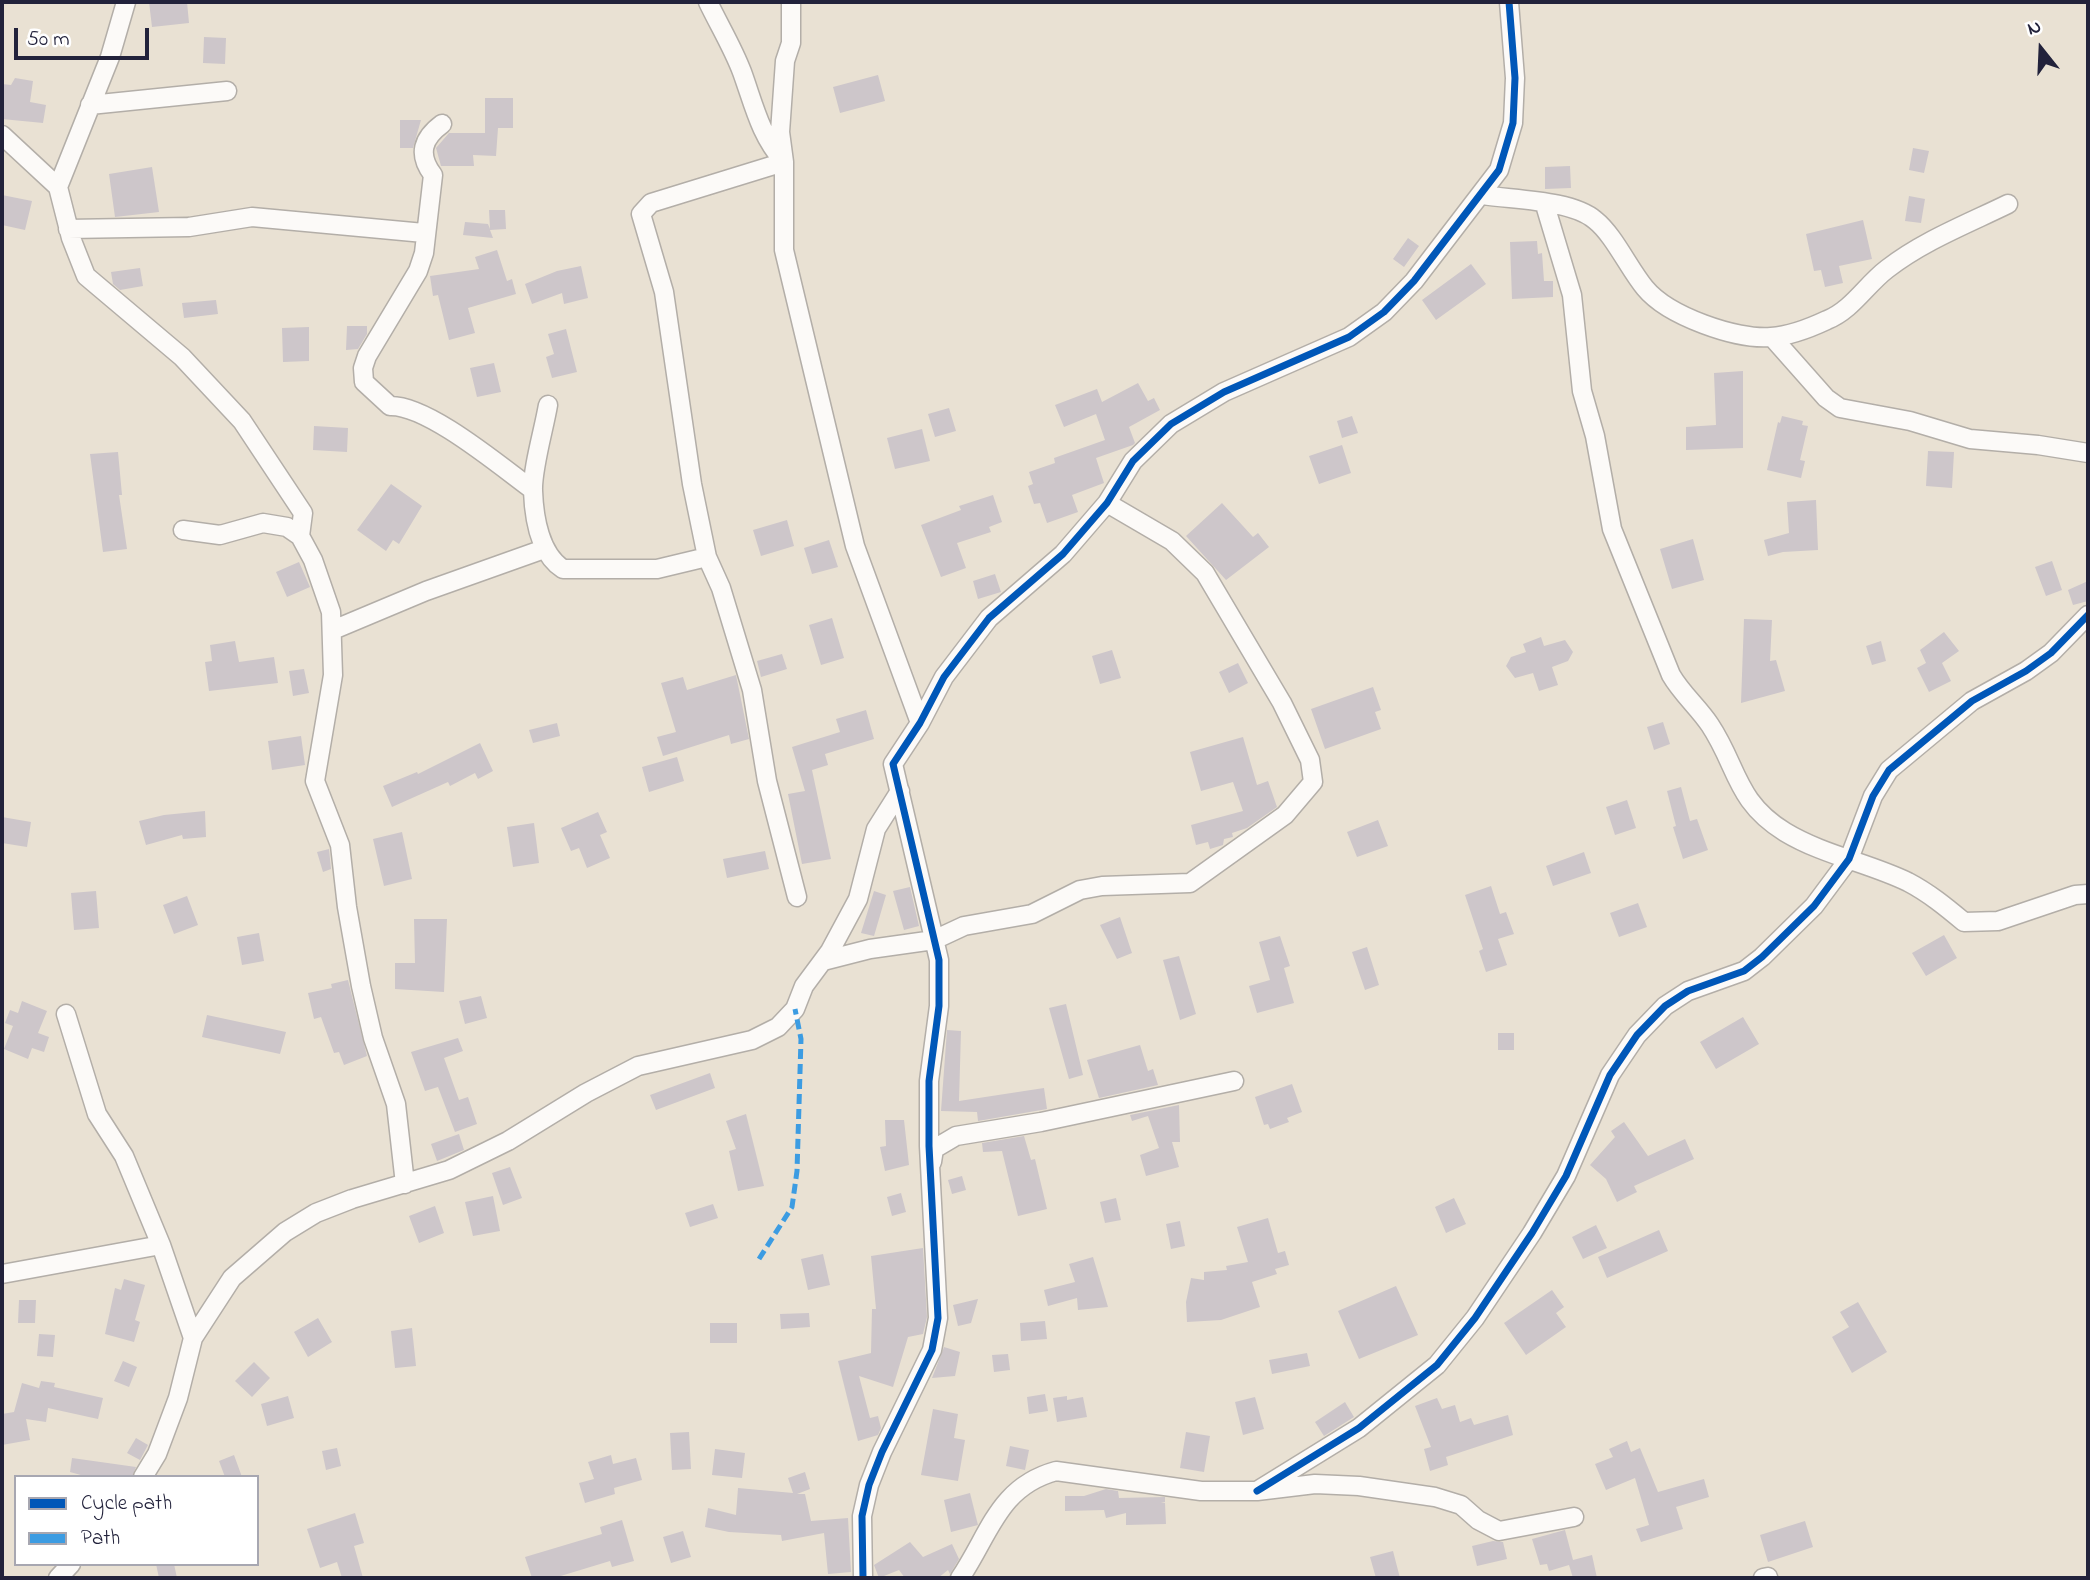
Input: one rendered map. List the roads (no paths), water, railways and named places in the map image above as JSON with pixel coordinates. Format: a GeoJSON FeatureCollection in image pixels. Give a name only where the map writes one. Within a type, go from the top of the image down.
{"type":"FeatureCollection","features":[{"type":"Feature","properties":{"kind":"street"},"geometry":{"type":"LineString","coordinates":[[58,187],[110,57],[126,2]]}},
{"type":"Feature","properties":{"kind":"street"},"geometry":{"type":"LineString","coordinates":[[708,2],[743,75],[749,99],[768,144],[784,162]]}},
{"type":"Feature","properties":{"kind":"street"},"geometry":{"type":"LineString","coordinates":[[791,2],[791,43],[785,61],[780,132],[784,162],[784,250],[855,546],[920,723]]}},
{"type":"Feature","properties":{"kind":"street"},"geometry":{"type":"LineString","coordinates":[[863,1578],[862,1516],[869,1485],[882,1452],[932,1350],[938,1318],[929,1081],[932,1037],[939,1006],[939,960],[893,764],[920,723],[944,677],[989,618],[1063,554],[1107,503],[1133,461],[1171,424],[1224,392],[1349,337],[1384,312],[1414,281],[1483,195],[1499,170],[1513,123],[1515,78],[1509,2]]}},
{"type":"Feature","properties":{"kind":"street"},"geometry":{"type":"LineString","coordinates":[[90,105],[228,91]]}},
{"type":"Feature","properties":{"kind":"street"},"geometry":{"type":"LineString","coordinates":[[442,124],[428,135],[424,153],[426,166],[433,175],[424,233],[424,253],[418,271],[367,356],[363,368],[365,382],[390,406],[403,406],[450,431],[533,490]]}},
{"type":"Feature","properties":{"kind":"street"},"geometry":{"type":"LineString","coordinates":[[2,135],[58,187],[68,229],[86,276],[182,357],[242,421],[303,513],[300,536]]}},
{"type":"Feature","properties":{"kind":"street"},"geometry":{"type":"LineString","coordinates":[[784,162],[651,203],[641,214],[664,292],[692,484],[707,557],[718,579],[752,690],[768,781],[797,897]]}},
{"type":"Feature","properties":{"kind":"street"},"geometry":{"type":"LineString","coordinates":[[1483,195],[1545,205],[1567,205],[1597,221],[1647,291],[1675,312],[1749,337],[1772,337],[1829,319],[1849,306],[1885,270],[1913,250],[2008,204]]}},
{"type":"Feature","properties":{"kind":"street"},"geometry":{"type":"LineString","coordinates":[[1545,205],[1572,295],[1582,391],[1595,436],[1612,530],[1671,675],[1680,691],[1709,724],[1738,786],[1753,804],[1784,831],[1906,881],[1934,897],[1964,922],[1998,921],[2075,895],[2088,894]]}},
{"type":"Feature","properties":{"kind":"street"},"geometry":{"type":"LineString","coordinates":[[68,229],[189,227],[252,217],[424,233]]}},
{"type":"Feature","properties":{"kind":"street"},"geometry":{"type":"LineString","coordinates":[[1772,337],[1826,398],[1840,408],[1910,421],[1970,439],[2088,453]]}},
{"type":"Feature","properties":{"kind":"street"},"geometry":{"type":"LineString","coordinates":[[548,405],[533,490],[544,550],[553,562],[564,569],[657,569],[707,557]]}},
{"type":"Feature","properties":{"kind":"street"},"geometry":{"type":"LineString","coordinates":[[823,961],[870,948],[934,940],[964,926],[1032,914],[1080,890],[1102,886],[1190,884],[1285,814],[1313,782],[1310,760],[1282,702],[1205,573],[1172,541],[1107,503]]}},
{"type":"Feature","properties":{"kind":"street"},"geometry":{"type":"LineString","coordinates":[[183,530],[219,535],[262,523],[276,523],[300,536],[313,560],[331,612],[333,675],[315,781],[340,845],[346,907],[361,986],[373,1038],[396,1104],[405,1184]]}},
{"type":"Feature","properties":{"kind":"street"},"geometry":{"type":"LineString","coordinates":[[333,630],[426,591],[544,550]]}},
{"type":"Feature","properties":{"kind":"street"},"geometry":{"type":"LineString","coordinates":[[1257,1491],[1359,1428],[1437,1365],[1475,1318],[1532,1233],[1566,1176],[1610,1076],[1637,1035],[1665,1006],[1688,991],[1744,971],[1762,957],[1814,906],[1849,859],[1873,796],[1889,770],[1972,701],[2026,671],[2051,653],[2088,615]]}},
{"type":"Feature","properties":{"kind":"street"},"geometry":{"type":"LineString","coordinates":[[144,1475],[157,1454],[178,1398],[193,1338],[232,1278],[285,1232],[316,1213],[449,1170],[508,1141],[586,1093],[638,1066],[752,1040],[778,1027],[795,1009],[804,986],[823,961],[858,899],[876,829],[900,791]]}},
{"type":"Feature","properties":{"kind":"street"},"geometry":{"type":"LineString","coordinates":[[66,1014],[97,1114],[124,1156],[162,1245],[193,1338]]}},
{"type":"Feature","properties":{"kind":"street"},"geometry":{"type":"LineString","coordinates":[[931,1172],[934,1149],[956,1136],[1041,1122],[1234,1081]]}},
{"type":"Feature","properties":{"kind":"street"},"geometry":{"type":"LineString","coordinates":[[2,1274],[162,1245]]}},
{"type":"Feature","properties":{"kind":"street"},"geometry":{"type":"LineString","coordinates":[[960,1578],[996,1513],[1020,1487],[1035,1477],[1056,1471],[1201,1491],[1257,1491],[1315,1484],[1359,1486],[1435,1497],[1461,1505],[1478,1520],[1499,1531],[1574,1517]]}}]}
